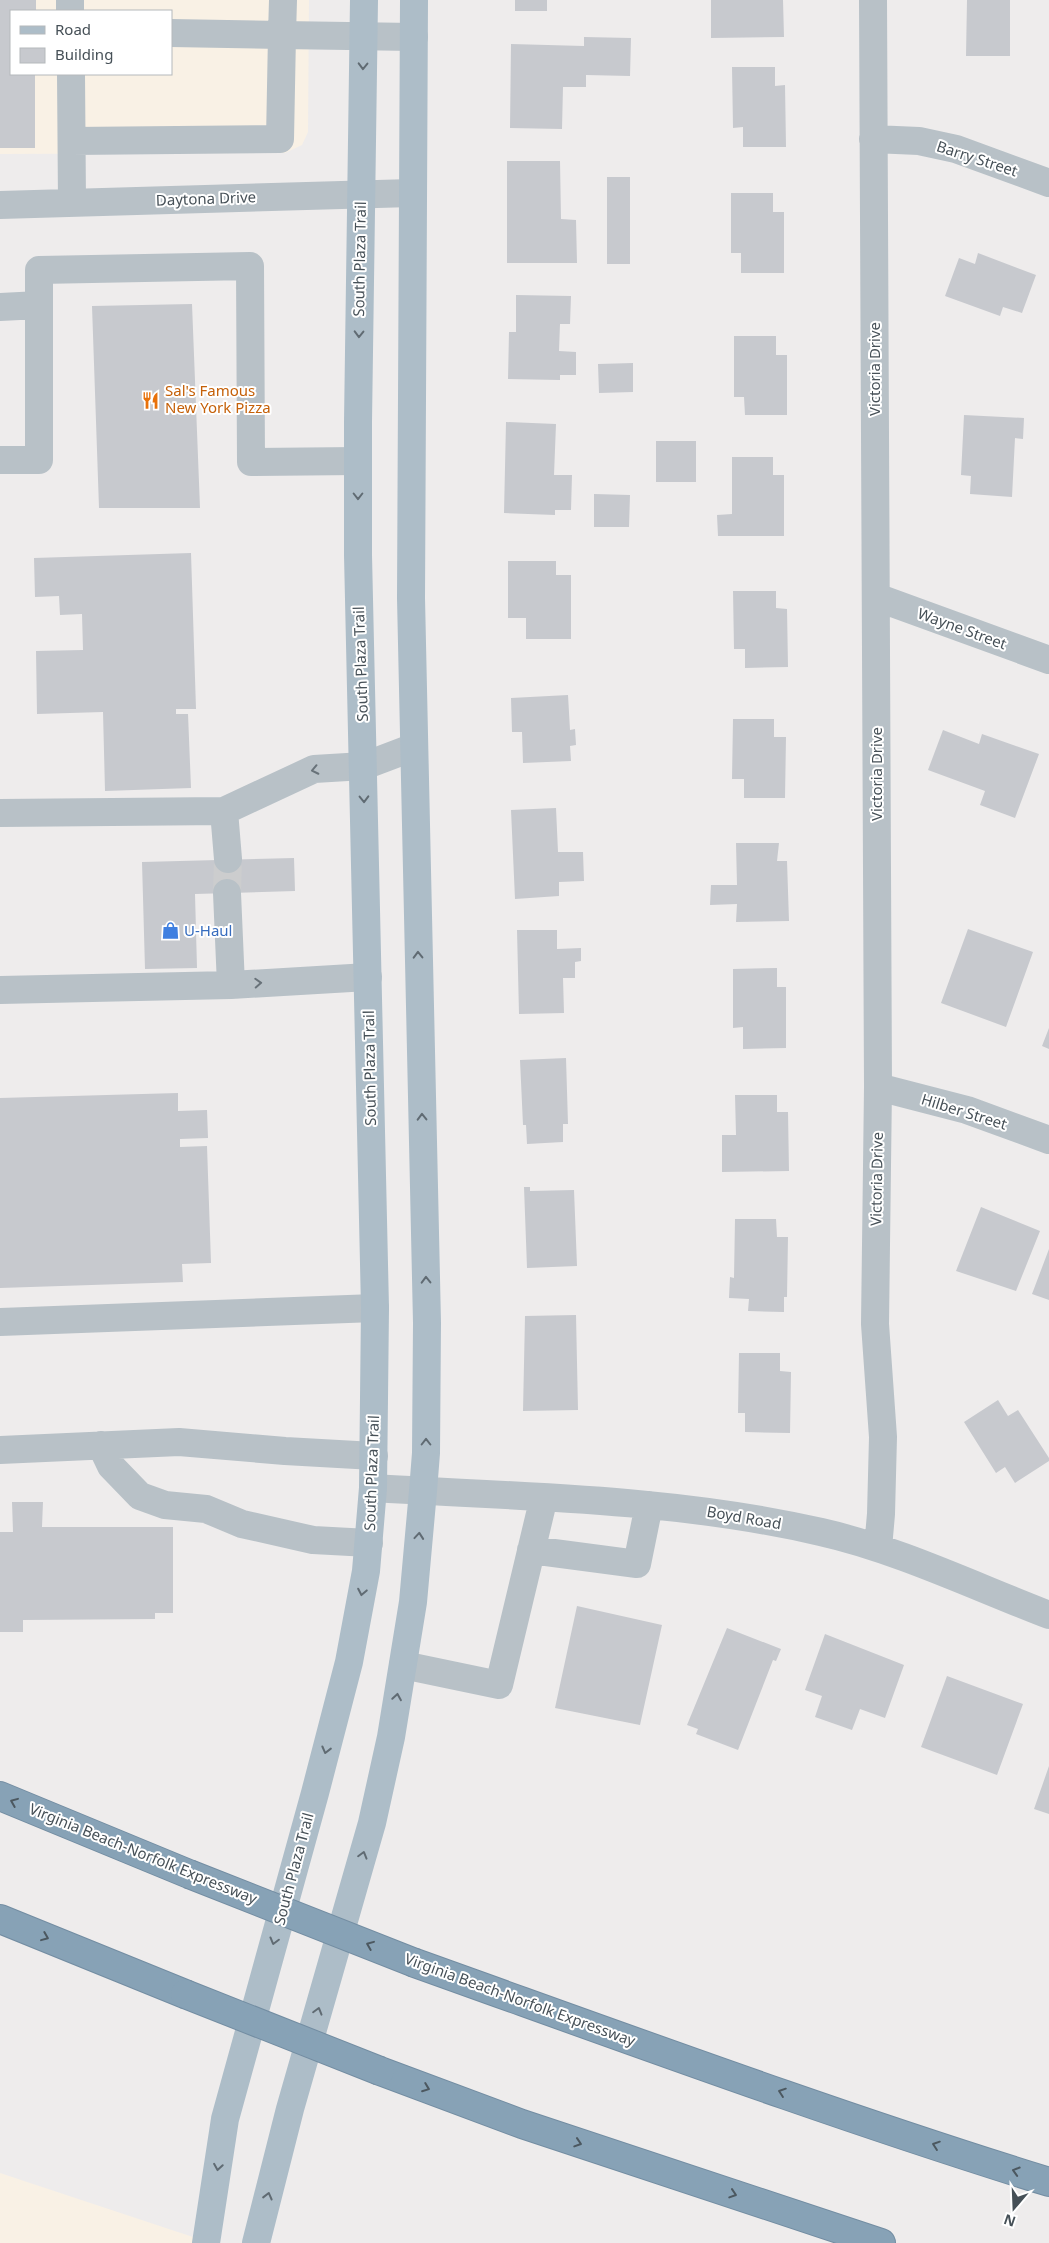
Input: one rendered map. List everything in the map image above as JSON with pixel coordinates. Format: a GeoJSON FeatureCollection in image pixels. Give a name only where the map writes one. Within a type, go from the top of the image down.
{"type":"FeatureCollection","features":[{"type":"Feature","properties":{"kind":"highway","name":"Virginia Beach-Norfolk Expressway"},"geometry":{"type":"LineString","coordinates":[[0,1796],[189,1874],[415,1963],[690,2061],[973,2158],[1049,2182]]}},
{"type":"Feature","properties":{"kind":"highway"},"geometry":{"type":"LineString","coordinates":[[0,1919],[380,2071],[522,2124],[881,2243]]}},
{"type":"Feature","properties":{"kind":"main road","name":"South Plaza Trail"},"geometry":{"type":"LineString","coordinates":[[206,2243],[225,2119],[349,1662],[366,1572],[373,1488],[375,1308],[358,461],[364,0]]}},
{"type":"Feature","properties":{"kind":"main road"},"geometry":{"type":"LineString","coordinates":[[256,2243],[290,2109],[372,1823],[391,1737],[413,1602],[426,1453],[427,1323],[411,598],[414,0]]}},
{"type":"Feature","properties":{"kind":"street"},"geometry":{"type":"LineString","coordinates":[[72,142],[280,139],[283,0]]}},
{"type":"Feature","properties":{"kind":"street","name":"Victoria Drive"},"geometry":{"type":"LineString","coordinates":[[873,0],[878,1086],[875,1324],[883,1438],[878,1548]]}},
{"type":"Feature","properties":{"kind":"street"},"geometry":{"type":"LineString","coordinates":[[172,33],[414,37]]}},
{"type":"Feature","properties":{"kind":"street"},"geometry":{"type":"LineString","coordinates":[[71,75],[72,203]]}},
{"type":"Feature","properties":{"kind":"street","name":"Barry Street"},"geometry":{"type":"LineString","coordinates":[[873,139],[919,141],[956,149],[1049,183]]}},
{"type":"Feature","properties":{"kind":"street","name":"Daytona Drive"},"geometry":{"type":"LineString","coordinates":[[0,205],[412,193]]}},
{"type":"Feature","properties":{"kind":"street"},"geometry":{"type":"LineString","coordinates":[[0,460],[39,460],[39,270],[250,266],[252,462],[358,461]]}},
{"type":"Feature","properties":{"kind":"street"},"geometry":{"type":"LineString","coordinates":[[0,307],[39,306]]}},
{"type":"Feature","properties":{"kind":"street","name":"Wayne Street"},"geometry":{"type":"LineString","coordinates":[[876,597],[1049,660]]}},
{"type":"Feature","properties":{"kind":"street"},"geometry":{"type":"LineString","coordinates":[[0,813],[224,811],[314,769],[364,766],[414,747]]}},
{"type":"Feature","properties":{"kind":"street"},"geometry":{"type":"LineString","coordinates":[[224,811],[228,859]]}},
{"type":"Feature","properties":{"kind":"street"},"geometry":{"type":"LineString","coordinates":[[228,893],[231,985]]}},
{"type":"Feature","properties":{"kind":"street"},"geometry":{"type":"LineString","coordinates":[[0,990],[231,985],[368,977]]}},
{"type":"Feature","properties":{"kind":"street","name":"Hilber Street"},"geometry":{"type":"LineString","coordinates":[[878,1086],[967,1110],[1049,1140]]}},
{"type":"Feature","properties":{"kind":"street"},"geometry":{"type":"LineString","coordinates":[[0,1322],[375,1308]]}},
{"type":"Feature","properties":{"kind":"street"},"geometry":{"type":"LineString","coordinates":[[0,1450],[179,1442],[374,1456]]}},
{"type":"Feature","properties":{"kind":"street"},"geometry":{"type":"LineString","coordinates":[[101,1445],[112,1466],[140,1496],[148,1499],[165,1505],[206,1509],[242,1524],[313,1540],[369,1543]]}},
{"type":"Feature","properties":{"kind":"street","name":"Boyd Road"},"geometry":{"type":"LineString","coordinates":[[373,1488],[544,1497],[698,1509],[822,1532],[878,1548],[1049,1615]]}},
{"type":"Feature","properties":{"kind":"street"},"geometry":{"type":"LineString","coordinates":[[403,1665],[499,1685],[544,1497]]}},
{"type":"Feature","properties":{"kind":"street"},"geometry":{"type":"LineString","coordinates":[[531,1550],[637,1564],[649,1505]]}},
{"type":"Feature","properties":{"kind":"shaded area"},"geometry":{"type":"Polygon","coordinates":[[[0,0],[309,0],[308,132],[302,145],[285,153],[0,154],[0,0]]]}},
{"type":"Feature","properties":{"kind":"shaded area"},"geometry":{"type":"Polygon","coordinates":[[[0,2173],[211,2243],[0,2243],[0,2173]]]}},
{"type":"Feature","properties":{"kind":"building"},"geometry":{"type":"Polygon","coordinates":[[[0,0],[36,0],[36,10],[10,10],[10,75],[35,75],[35,148],[0,148],[0,0]]]}},
{"type":"Feature","properties":{"kind":"building"},"geometry":{"type":"Polygon","coordinates":[[[515,0],[547,0],[547,11],[515,11],[515,0]]]}},
{"type":"Feature","properties":{"kind":"building"},"geometry":{"type":"Polygon","coordinates":[[[711,0],[783,0],[784,37],[711,38],[711,0]]]}},
{"type":"Feature","properties":{"kind":"building"},"geometry":{"type":"Polygon","coordinates":[[[967,0],[1010,0],[1010,56],[966,56],[967,0]]]}},
{"type":"Feature","properties":{"kind":"building"},"geometry":{"type":"Polygon","coordinates":[[[584,37],[631,38],[630,76],[586,75],[586,87],[563,87],[562,129],[510,128],[511,44],[584,46],[584,37]]]}},
{"type":"Feature","properties":{"kind":"building"},"geometry":{"type":"Polygon","coordinates":[[[732,67],[775,67],[775,86],[785,85],[786,147],[743,147],[743,127],[733,128],[732,67]]]}},
{"type":"Feature","properties":{"kind":"building"},"geometry":{"type":"Polygon","coordinates":[[[507,161],[560,161],[561,219],[576,220],[577,263],[507,263],[507,161]]]}},
{"type":"Feature","properties":{"kind":"building"},"geometry":{"type":"Polygon","coordinates":[[[607,177],[630,177],[630,264],[607,264],[607,177]]]}},
{"type":"Feature","properties":{"kind":"building"},"geometry":{"type":"Polygon","coordinates":[[[731,193],[773,193],[773,212],[784,212],[784,273],[741,273],[741,253],[731,253],[731,193]]]}},
{"type":"Feature","properties":{"kind":"building"},"geometry":{"type":"Polygon","coordinates":[[[978,253],[1036,275],[1022,313],[1003,307],[1000,316],[945,296],[959,258],[975,264],[978,253]]]}},
{"type":"Feature","properties":{"kind":"building"},"geometry":{"type":"Polygon","coordinates":[[[516,295],[571,296],[570,324],[560,324],[559,351],[576,352],[576,375],[560,375],[560,380],[508,379],[509,332],[516,332],[516,295]]]}},
{"type":"Feature","properties":{"kind":"building"},"geometry":{"type":"Polygon","coordinates":[[[192,304],[200,508],[99,508],[92,306],[192,304]]]}},
{"type":"Feature","properties":{"kind":"building"},"geometry":{"type":"Polygon","coordinates":[[[734,336],[776,336],[776,355],[787,355],[787,415],[745,415],[744,397],[734,397],[734,336]]]}},
{"type":"Feature","properties":{"kind":"building"},"geometry":{"type":"Polygon","coordinates":[[[633,363],[633,392],[599,393],[598,364],[633,363]]]}},
{"type":"Feature","properties":{"kind":"building"},"geometry":{"type":"Polygon","coordinates":[[[964,415],[1024,418],[1023,439],[1015,438],[1012,497],[970,494],[971,476],[961,475],[964,415]]]}},
{"type":"Feature","properties":{"kind":"building"},"geometry":{"type":"Polygon","coordinates":[[[506,422],[556,424],[554,475],[572,475],[571,510],[555,510],[555,515],[504,513],[506,422]]]}},
{"type":"Feature","properties":{"kind":"building"},"geometry":{"type":"Polygon","coordinates":[[[656,441],[696,441],[696,482],[656,482],[656,441]]]}},
{"type":"Feature","properties":{"kind":"building"},"geometry":{"type":"Polygon","coordinates":[[[732,457],[773,457],[773,475],[784,475],[784,536],[718,536],[717,515],[732,514],[732,457]]]}},
{"type":"Feature","properties":{"kind":"building"},"geometry":{"type":"Polygon","coordinates":[[[594,494],[630,495],[629,527],[594,527],[594,494]]]}},
{"type":"Feature","properties":{"kind":"building"},"geometry":{"type":"Polygon","coordinates":[[[191,553],[196,709],[176,709],[176,714],[188,714],[191,788],[105,791],[103,712],[37,714],[36,651],[83,650],[82,614],[60,615],[59,596],[35,597],[34,558],[191,553]]]}},
{"type":"Feature","properties":{"kind":"building"},"geometry":{"type":"Polygon","coordinates":[[[508,561],[556,561],[556,575],[571,575],[571,639],[526,639],[526,618],[508,618],[508,561]]]}},
{"type":"Feature","properties":{"kind":"building"},"geometry":{"type":"Polygon","coordinates":[[[733,591],[776,591],[776,608],[787,609],[788,667],[745,668],[745,649],[734,649],[733,591]]]}},
{"type":"Feature","properties":{"kind":"building"},"geometry":{"type":"Polygon","coordinates":[[[568,695],[570,730],[575,729],[576,745],[570,746],[571,761],[523,763],[522,732],[512,732],[511,698],[568,695]]]}},
{"type":"Feature","properties":{"kind":"building"},"geometry":{"type":"Polygon","coordinates":[[[733,719],[774,719],[774,737],[786,737],[785,798],[744,798],[744,779],[732,779],[733,719]]]}},
{"type":"Feature","properties":{"kind":"building"},"geometry":{"type":"Polygon","coordinates":[[[943,730],[979,744],[982,734],[1039,754],[1015,818],[980,805],[985,791],[928,770],[943,730]]]}},
{"type":"Feature","properties":{"kind":"building"},"geometry":{"type":"Polygon","coordinates":[[[556,808],[558,852],[583,852],[584,881],[559,882],[559,896],[515,899],[511,810],[556,808]]]}},
{"type":"Feature","properties":{"kind":"building"},"geometry":{"type":"Polygon","coordinates":[[[736,843],[779,843],[777,861],[787,861],[789,921],[736,922],[737,904],[710,905],[711,885],[737,885],[736,843]]]}},
{"type":"Feature","properties":{"kind":"building","name":"U-Haul"},"geometry":{"type":"Polygon","coordinates":[[[294,858],[295,891],[195,894],[197,968],[145,969],[142,862],[294,858]]]}},
{"type":"Feature","properties":{"kind":"building"},"geometry":{"type":"Polygon","coordinates":[[[968,929],[1033,952],[1006,1027],[941,1003],[968,929]]]}},
{"type":"Feature","properties":{"kind":"building"},"geometry":{"type":"Polygon","coordinates":[[[517,930],[557,930],[557,949],[581,948],[581,961],[575,962],[575,978],[563,978],[564,1013],[519,1014],[517,930]]]}},
{"type":"Feature","properties":{"kind":"building"},"geometry":{"type":"Polygon","coordinates":[[[777,968],[777,987],[786,987],[786,1048],[743,1049],[743,1027],[733,1028],[733,969],[777,968]]]}},
{"type":"Feature","properties":{"kind":"building"},"geometry":{"type":"Polygon","coordinates":[[[1049,1028],[1049,1049],[1042,1046],[1049,1028]]]}},
{"type":"Feature","properties":{"kind":"building"},"geometry":{"type":"Polygon","coordinates":[[[566,1058],[568,1124],[563,1124],[563,1142],[527,1144],[526,1125],[523,1125],[520,1060],[566,1058]]]}},
{"type":"Feature","properties":{"kind":"building"},"geometry":{"type":"Polygon","coordinates":[[[178,1093],[178,1111],[207,1110],[208,1138],[180,1139],[180,1147],[207,1146],[211,1263],[182,1264],[183,1282],[0,1288],[0,1098],[178,1093]]]}},
{"type":"Feature","properties":{"kind":"building"},"geometry":{"type":"Polygon","coordinates":[[[735,1095],[777,1095],[777,1112],[788,1112],[789,1171],[722,1172],[722,1135],[736,1135],[735,1095]]]}},
{"type":"Feature","properties":{"kind":"building"},"geometry":{"type":"Polygon","coordinates":[[[524,1187],[530,1187],[530,1191],[574,1190],[577,1266],[527,1268],[524,1187]]]}},
{"type":"Feature","properties":{"kind":"building"},"geometry":{"type":"Polygon","coordinates":[[[981,1207],[1040,1231],[1016,1291],[956,1271],[981,1207]]]}},
{"type":"Feature","properties":{"kind":"building"},"geometry":{"type":"Polygon","coordinates":[[[735,1219],[776,1219],[777,1237],[788,1237],[787,1297],[784,1297],[784,1312],[748,1311],[749,1299],[729,1298],[730,1277],[734,1278],[735,1219]]]}},
{"type":"Feature","properties":{"kind":"building"},"geometry":{"type":"Polygon","coordinates":[[[1049,1249],[1049,1300],[1032,1294],[1049,1249]]]}},
{"type":"Feature","properties":{"kind":"building"},"geometry":{"type":"Polygon","coordinates":[[[576,1315],[578,1410],[523,1411],[525,1316],[576,1315]]]}},
{"type":"Feature","properties":{"kind":"building"},"geometry":{"type":"Polygon","coordinates":[[[739,1353],[780,1353],[780,1371],[791,1372],[790,1433],[745,1432],[745,1413],[738,1413],[739,1353]]]}},
{"type":"Feature","properties":{"kind":"building"},"geometry":{"type":"Polygon","coordinates":[[[998,1400],[1008,1416],[1018,1410],[1049,1458],[1049,1461],[1015,1483],[1005,1467],[996,1473],[964,1422],[998,1400]]]}},
{"type":"Feature","properties":{"kind":"building"},"geometry":{"type":"Polygon","coordinates":[[[12,1502],[43,1502],[42,1527],[173,1527],[173,1613],[155,1613],[155,1619],[23,1620],[23,1632],[0,1632],[0,1532],[13,1532],[12,1502]]]}},
{"type":"Feature","properties":{"kind":"building"},"geometry":{"type":"Polygon","coordinates":[[[577,1606],[662,1625],[640,1725],[555,1708],[577,1606]]]}},
{"type":"Feature","properties":{"kind":"building"},"geometry":{"type":"Polygon","coordinates":[[[727,1628],[781,1649],[776,1661],[773,1660],[738,1750],[696,1734],[698,1729],[687,1725],[727,1628]]]}},
{"type":"Feature","properties":{"kind":"building"},"geometry":{"type":"Polygon","coordinates":[[[825,1634],[904,1665],[885,1718],[860,1709],[852,1730],[815,1717],[822,1696],[805,1690],[825,1634]]]}},
{"type":"Feature","properties":{"kind":"building"},"geometry":{"type":"Polygon","coordinates":[[[947,1676],[1023,1704],[997,1775],[921,1747],[947,1676]]]}},
{"type":"Feature","properties":{"kind":"building"},"geometry":{"type":"Polygon","coordinates":[[[1049,1766],[1049,1814],[1034,1809],[1049,1766]]]}},
{"type":"Feature","properties":{"kind":"tunnel"},"geometry":{"type":"LineString","coordinates":[[227,893],[228,859]]}},
{"type":"Feature","properties":{"kind":"place","name":"Sal's Famous New York Pizza"},"geometry":{"type":"Point","coordinates":[151,400]}},
{"type":"Feature","properties":{"kind":"place","name":"U-Haul"},"geometry":{"type":"Point","coordinates":[170,931]}}]}
